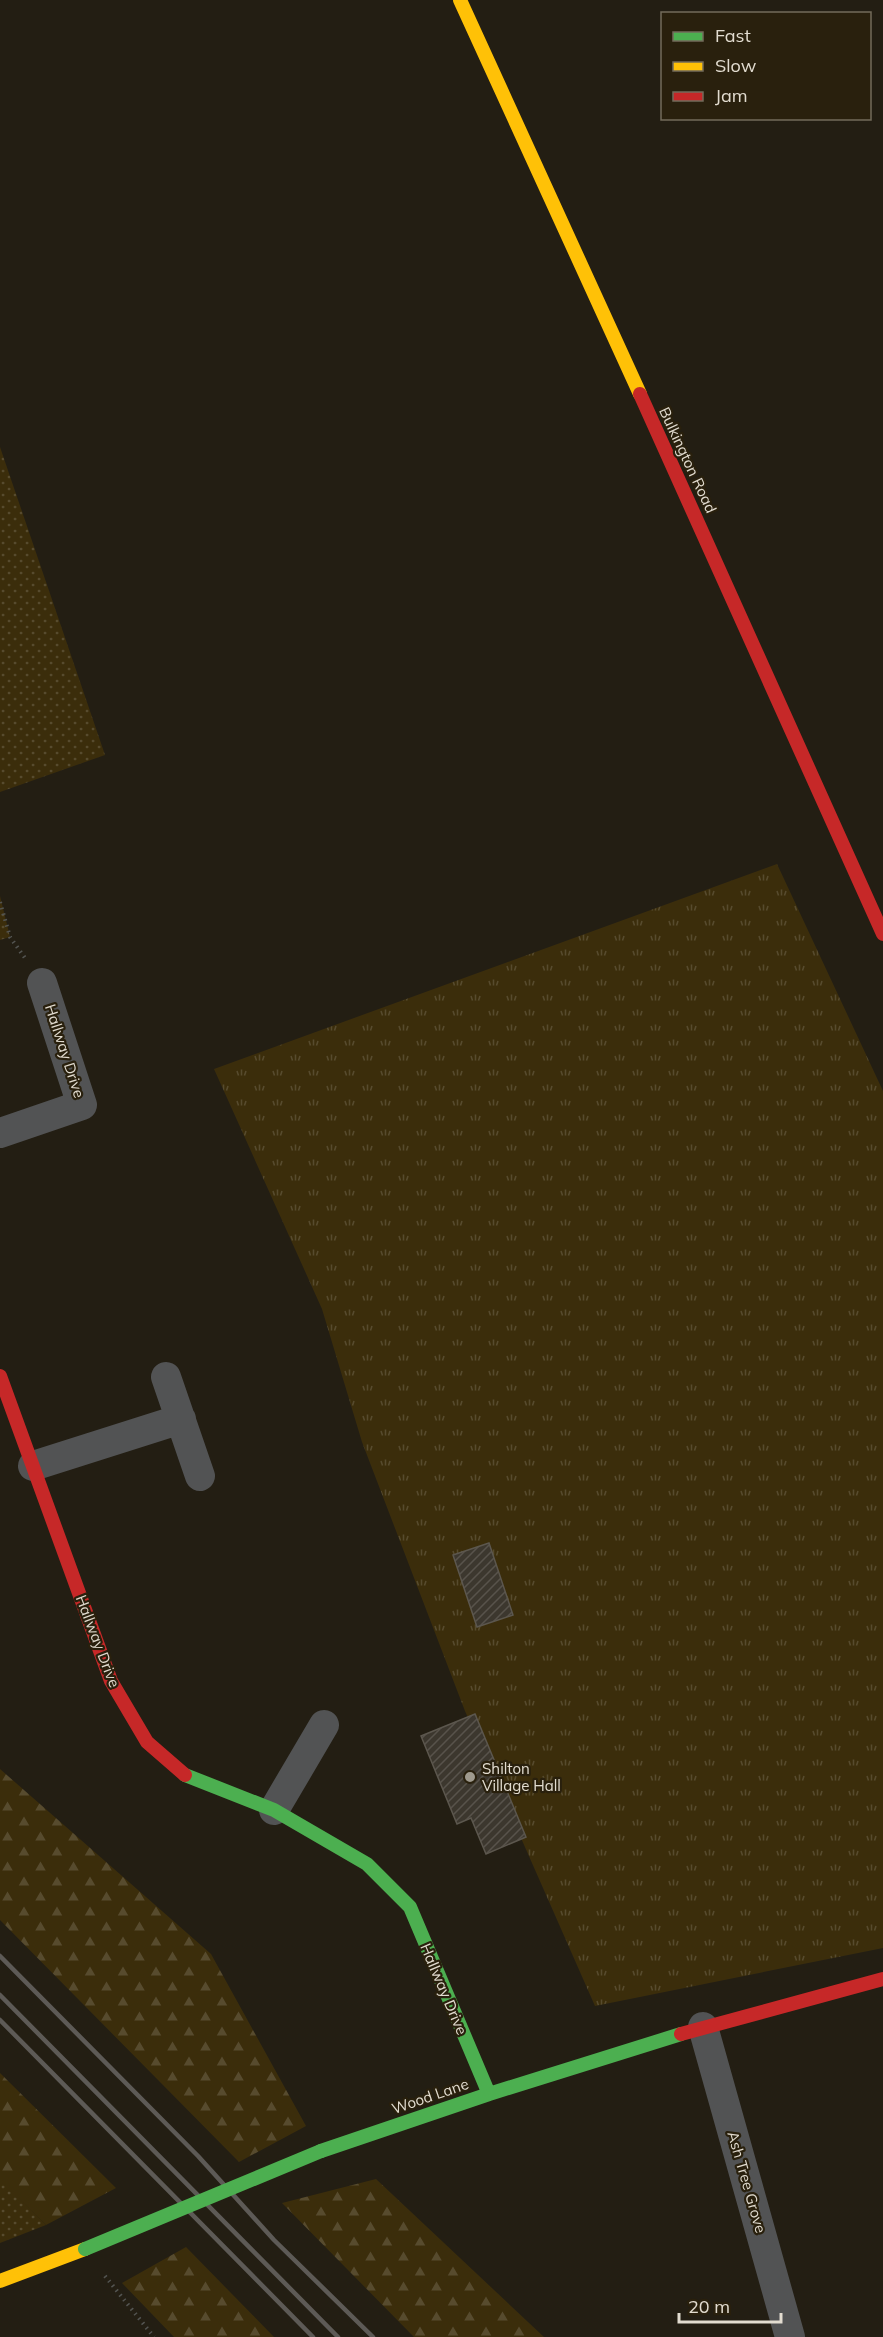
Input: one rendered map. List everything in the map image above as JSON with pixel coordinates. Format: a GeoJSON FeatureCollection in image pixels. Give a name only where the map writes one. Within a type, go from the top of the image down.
{"type":"FeatureCollection","features":[{"type":"Feature","properties":{"kind":"street","name":"Bulkington Road"},"geometry":{"type":"LineString","coordinates":[[460,0],[696,516],[883,934]]}},
{"type":"Feature","properties":{"kind":"street","name":"Hallway Drive"},"geometry":{"type":"LineString","coordinates":[[0,1133],[82,1106],[42,983]]}},
{"type":"Feature","properties":{"kind":"street","name":"Hallway Drive"},"geometry":{"type":"LineString","coordinates":[[0,1376],[7,1421],[33,1466],[111,1681],[147,1742],[186,1776],[274,1810],[367,1864],[410,1907],[489,2094]]}},
{"type":"Feature","properties":{"kind":"street"},"geometry":{"type":"LineString","coordinates":[[166,1377],[200,1476]]}},
{"type":"Feature","properties":{"kind":"street"},"geometry":{"type":"LineString","coordinates":[[33,1466],[180,1419]]}},
{"type":"Feature","properties":{"kind":"street"},"geometry":{"type":"LineString","coordinates":[[274,1810],[324,1725]]}},
{"type":"Feature","properties":{"kind":"street","name":"Wood Lane"},"geometry":{"type":"LineString","coordinates":[[0,2281],[85,2249],[321,2151],[489,2094],[703,2027],[883,1979]]}},
{"type":"Feature","properties":{"kind":"street","name":"Ash Tree Grove"},"geometry":{"type":"LineString","coordinates":[[703,2027],[790,2337]]}},
{"type":"Feature","properties":{"kind":"path"},"geometry":{"type":"LineString","coordinates":[[0,902],[10,937],[42,983]]}},
{"type":"Feature","properties":{"kind":"path"},"geometry":{"type":"LineString","coordinates":[[85,2249],[154,2337]]}},
{"type":"Feature","properties":{"kind":"green space"},"geometry":{"type":"Polygon","coordinates":[[[0,447],[105,755],[0,792],[0,447]]]}},
{"type":"Feature","properties":{"kind":"green space"},"geometry":{"type":"Polygon","coordinates":[[[777,864],[883,1091],[883,1948],[595,2006],[465,1711],[362,1442],[322,1309],[214,1069],[777,864]]]}},
{"type":"Feature","properties":{"kind":"green space"},"geometry":{"type":"Polygon","coordinates":[[[0,896],[10,937],[0,940],[0,896]]]}},
{"type":"Feature","properties":{"kind":"green space"},"geometry":{"type":"Polygon","coordinates":[[[0,1769],[211,1954],[306,2126],[239,2162],[0,1920],[0,1769]]]}},
{"type":"Feature","properties":{"kind":"green space"},"geometry":{"type":"Polygon","coordinates":[[[0,2073],[116,2188],[46,2225],[0,2179],[0,2073]]]}},
{"type":"Feature","properties":{"kind":"green space"},"geometry":{"type":"Polygon","coordinates":[[[0,2178],[46,2225],[0,2243],[0,2178]]]}},
{"type":"Feature","properties":{"kind":"green space"},"geometry":{"type":"Polygon","coordinates":[[[376,2179],[544,2337],[414,2337],[282,2203],[376,2179]]]}},
{"type":"Feature","properties":{"kind":"green space"},"geometry":{"type":"Polygon","coordinates":[[[186,2247],[274,2337],[174,2337],[122,2283],[186,2247]]]}},
{"type":"Feature","properties":{"kind":"building"},"geometry":{"type":"Polygon","coordinates":[[[489,1543],[513,1615],[477,1627],[453,1555],[489,1543]]]}},
{"type":"Feature","properties":{"kind":"building","name":"Shilton Village Hall"},"geometry":{"type":"Polygon","coordinates":[[[475,1714],[526,1837],[486,1854],[471,1818],[457,1824],[421,1736],[475,1714]]]}},
{"type":"Feature","properties":{"kind":"railway"},"geometry":{"type":"LineString","coordinates":[[0,1956],[198,2156],[274,2240],[373,2337]]}},
{"type":"Feature","properties":{"kind":"railway"},"geometry":{"type":"LineString","coordinates":[[0,1995],[338,2337]]}},
{"type":"Feature","properties":{"kind":"railway"},"geometry":{"type":"LineString","coordinates":[[0,2020],[313,2337]]}},
{"type":"Feature","properties":{"kind":"traffic: fast"},"geometry":{"type":"LineString","coordinates":[[185,1775],[274,1810],[367,1864],[410,1907],[489,2094]]}},
{"type":"Feature","properties":{"kind":"traffic: fast"},"geometry":{"type":"LineString","coordinates":[[321,2151],[489,2094],[681,2034]]}},
{"type":"Feature","properties":{"kind":"traffic: fast"},"geometry":{"type":"LineString","coordinates":[[85,2249],[321,2151]]}},
{"type":"Feature","properties":{"kind":"traffic: slow"},"geometry":{"type":"LineString","coordinates":[[460,0],[640,394]]}},
{"type":"Feature","properties":{"kind":"traffic: slow"},"geometry":{"type":"LineString","coordinates":[[0,2281],[85,2249]]}},
{"type":"Feature","properties":{"kind":"traffic: jam"},"geometry":{"type":"LineString","coordinates":[[640,394],[883,934]]}},
{"type":"Feature","properties":{"kind":"traffic: jam"},"geometry":{"type":"LineString","coordinates":[[0,1376],[111,1681],[147,1742],[185,1775]]}},
{"type":"Feature","properties":{"kind":"traffic: jam"},"geometry":{"type":"LineString","coordinates":[[681,2034],[883,1979]]}},
{"type":"Feature","properties":{"kind":"place","name":"Shilton Village Hall"},"geometry":{"type":"Point","coordinates":[470,1777]}}]}
